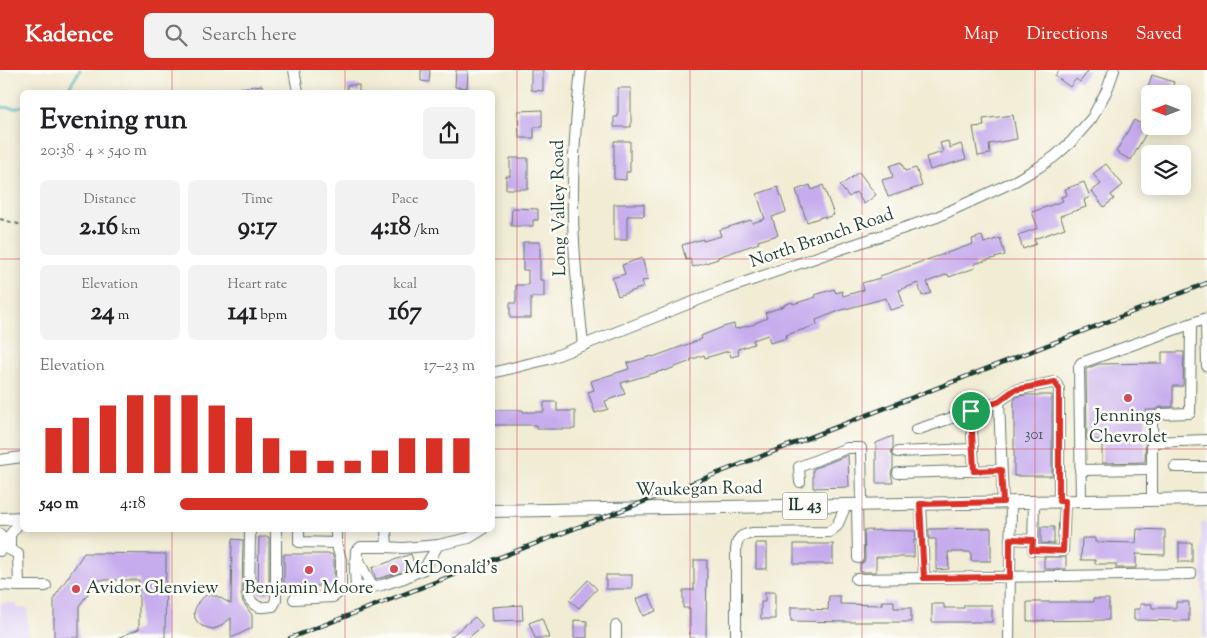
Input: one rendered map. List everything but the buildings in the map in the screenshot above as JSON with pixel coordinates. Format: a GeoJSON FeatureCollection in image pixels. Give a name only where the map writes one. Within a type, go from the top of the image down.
{"type":"FeatureCollection","features":[{"type":"Feature","properties":{"kind":"main road","name":"Waukegan Road"},"geometry":{"type":"LineString","coordinates":[[495,512],[1207,499]]}},
{"type":"Feature","properties":{"kind":"main road"},"geometry":{"type":"LineString","coordinates":[[0,519],[20,518]]}},
{"type":"Feature","properties":{"kind":"street"},"geometry":{"type":"LineString","coordinates":[[294,70],[298,90]]}},
{"type":"Feature","properties":{"kind":"street","name":"Long Valley Road"},"geometry":{"type":"LineString","coordinates":[[581,70],[576,122],[573,210],[574,249],[583,346]]}},
{"type":"Feature","properties":{"kind":"street","name":"North Branch Road"},"geometry":{"type":"LineString","coordinates":[[495,372],[548,359],[726,289],[938,217],[1016,181],[1054,157],[1071,142],[1092,118],[1107,90],[1114,70]]}},
{"type":"Feature","properties":{"kind":"street"},"geometry":{"type":"LineString","coordinates":[[1081,501],[1079,367],[1081,363],[1206,318],[1207,366]]}},
{"type":"Feature","properties":{"kind":"street"},"geometry":{"type":"LineString","coordinates":[[1152,500],[1152,420],[1161,414],[1190,413],[1190,324]]}},
{"type":"Feature","properties":{"kind":"street"},"geometry":{"type":"LineString","coordinates":[[916,430],[998,402],[1014,390],[1055,382],[1059,389],[1063,551],[1032,550],[1034,502]]}},
{"type":"Feature","properties":{"kind":"street"},"geometry":{"type":"LineString","coordinates":[[998,402],[1001,470],[1007,502],[1010,539],[1009,638]]}},
{"type":"Feature","properties":{"kind":"street"},"geometry":{"type":"LineString","coordinates":[[971,411],[974,471]]}},
{"type":"Feature","properties":{"kind":"street"},"geometry":{"type":"LineString","coordinates":[[1152,442],[1207,440]]}},
{"type":"Feature","properties":{"kind":"street"},"geometry":{"type":"LineString","coordinates":[[800,482],[799,467],[848,448],[861,448],[855,505],[858,558]]}},
{"type":"Feature","properties":{"kind":"street"},"geometry":{"type":"LineString","coordinates":[[898,452],[973,449]]}},
{"type":"Feature","properties":{"kind":"street"},"geometry":{"type":"LineString","coordinates":[[0,460],[20,457]]}},
{"type":"Feature","properties":{"kind":"street"},"geometry":{"type":"LineString","coordinates":[[1175,467],[1207,467]]}},
{"type":"Feature","properties":{"kind":"street"},"geometry":{"type":"LineString","coordinates":[[1080,470],[1152,469]]}},
{"type":"Feature","properties":{"kind":"street"},"geometry":{"type":"LineString","coordinates":[[898,473],[1001,470]]}},
{"type":"Feature","properties":{"kind":"street"},"geometry":{"type":"LineString","coordinates":[[920,504],[924,578]]}},
{"type":"Feature","properties":{"kind":"street"},"geometry":{"type":"LineString","coordinates":[[736,638],[736,550],[740,537],[753,533],[829,532],[837,526],[855,505]]}},
{"type":"Feature","properties":{"kind":"street"},"geometry":{"type":"LineString","coordinates":[[4,551],[10,535],[20,521]]}},
{"type":"Feature","properties":{"kind":"street"},"geometry":{"type":"LineString","coordinates":[[250,532],[249,598],[252,604],[262,608],[273,606],[276,600],[276,532]]}},
{"type":"Feature","properties":{"kind":"street"},"geometry":{"type":"LineString","coordinates":[[299,532],[299,542],[336,543]]}},
{"type":"Feature","properties":{"kind":"street"},"geometry":{"type":"LineString","coordinates":[[294,599],[333,597],[341,591],[341,559],[336,543],[336,532]]}},
{"type":"Feature","properties":{"kind":"street"},"geometry":{"type":"LineString","coordinates":[[386,532],[387,547]]}},
{"type":"Feature","properties":{"kind":"street"},"geometry":{"type":"LineString","coordinates":[[438,545],[424,569],[404,578],[372,587],[361,566],[356,551],[361,547],[403,548],[438,545],[469,538],[480,532]]}},
{"type":"Feature","properties":{"kind":"street"},"geometry":{"type":"LineString","coordinates":[[0,534],[4,551]]}},
{"type":"Feature","properties":{"kind":"street"},"geometry":{"type":"LineString","coordinates":[[1010,539],[1033,540]]}},
{"type":"Feature","properties":{"kind":"street"},"geometry":{"type":"LineString","coordinates":[[4,551],[18,554],[19,586]]}},
{"type":"Feature","properties":{"kind":"street"},"geometry":{"type":"LineString","coordinates":[[856,579],[1191,574]]}},
{"type":"Feature","properties":{"kind":"street"},"geometry":{"type":"LineString","coordinates":[[0,585],[46,586]]}},
{"type":"Feature","properties":{"kind":"street"},"geometry":{"type":"LineString","coordinates":[[616,626],[616,638]]}},
{"type":"Feature","properties":{"kind":"path"},"geometry":{"type":"LineString","coordinates":[[0,219],[20,224]]}},
{"type":"Feature","properties":{"kind":"shaded area"},"geometry":{"type":"Polygon","coordinates":[[[1201,523],[1207,523],[1207,638],[1203,638],[1201,523]]]}},
{"type":"Feature","properties":{"kind":"shaded area"},"geometry":{"type":"Polygon","coordinates":[[[0,603],[17,603],[17,608],[28,608],[28,638],[0,638],[0,603]]]}},
{"type":"Feature","properties":{"kind":"waterway"},"geometry":{"type":"LineString","coordinates":[[66,90],[80,70]]}},
{"type":"Feature","properties":{"kind":"waterway"},"geometry":{"type":"LineString","coordinates":[[0,107],[20,107]]}},
{"type":"Feature","properties":{"kind":"railway"},"geometry":{"type":"LineString","coordinates":[[290,638],[1207,283]]}},
{"type":"Feature","properties":{"kind":"place","name":"Jennings Chevrolet"},"geometry":{"type":"Point","coordinates":[1128,398]}},
{"type":"Feature","properties":{"kind":"place","name":"McDonald's"},"geometry":{"type":"Point","coordinates":[394,569]}},
{"type":"Feature","properties":{"kind":"place","name":"Benjamin Moore"},"geometry":{"type":"Point","coordinates":[309,570]}},
{"type":"Feature","properties":{"kind":"place","name":"Avidor Glenview"},"geometry":{"type":"Point","coordinates":[76,589]}},
{"type":"Feature","properties":{"kind":"route"},"geometry":{"type":"LineString","coordinates":[[1055,382],[1059,389],[1059,501],[1065,501],[1063,551],[1032,550],[1033,540],[1010,539],[1010,577],[924,578],[920,504],[1003,502],[1001,470],[974,471],[971,411],[998,402],[1014,390],[1055,382]]}}]}
